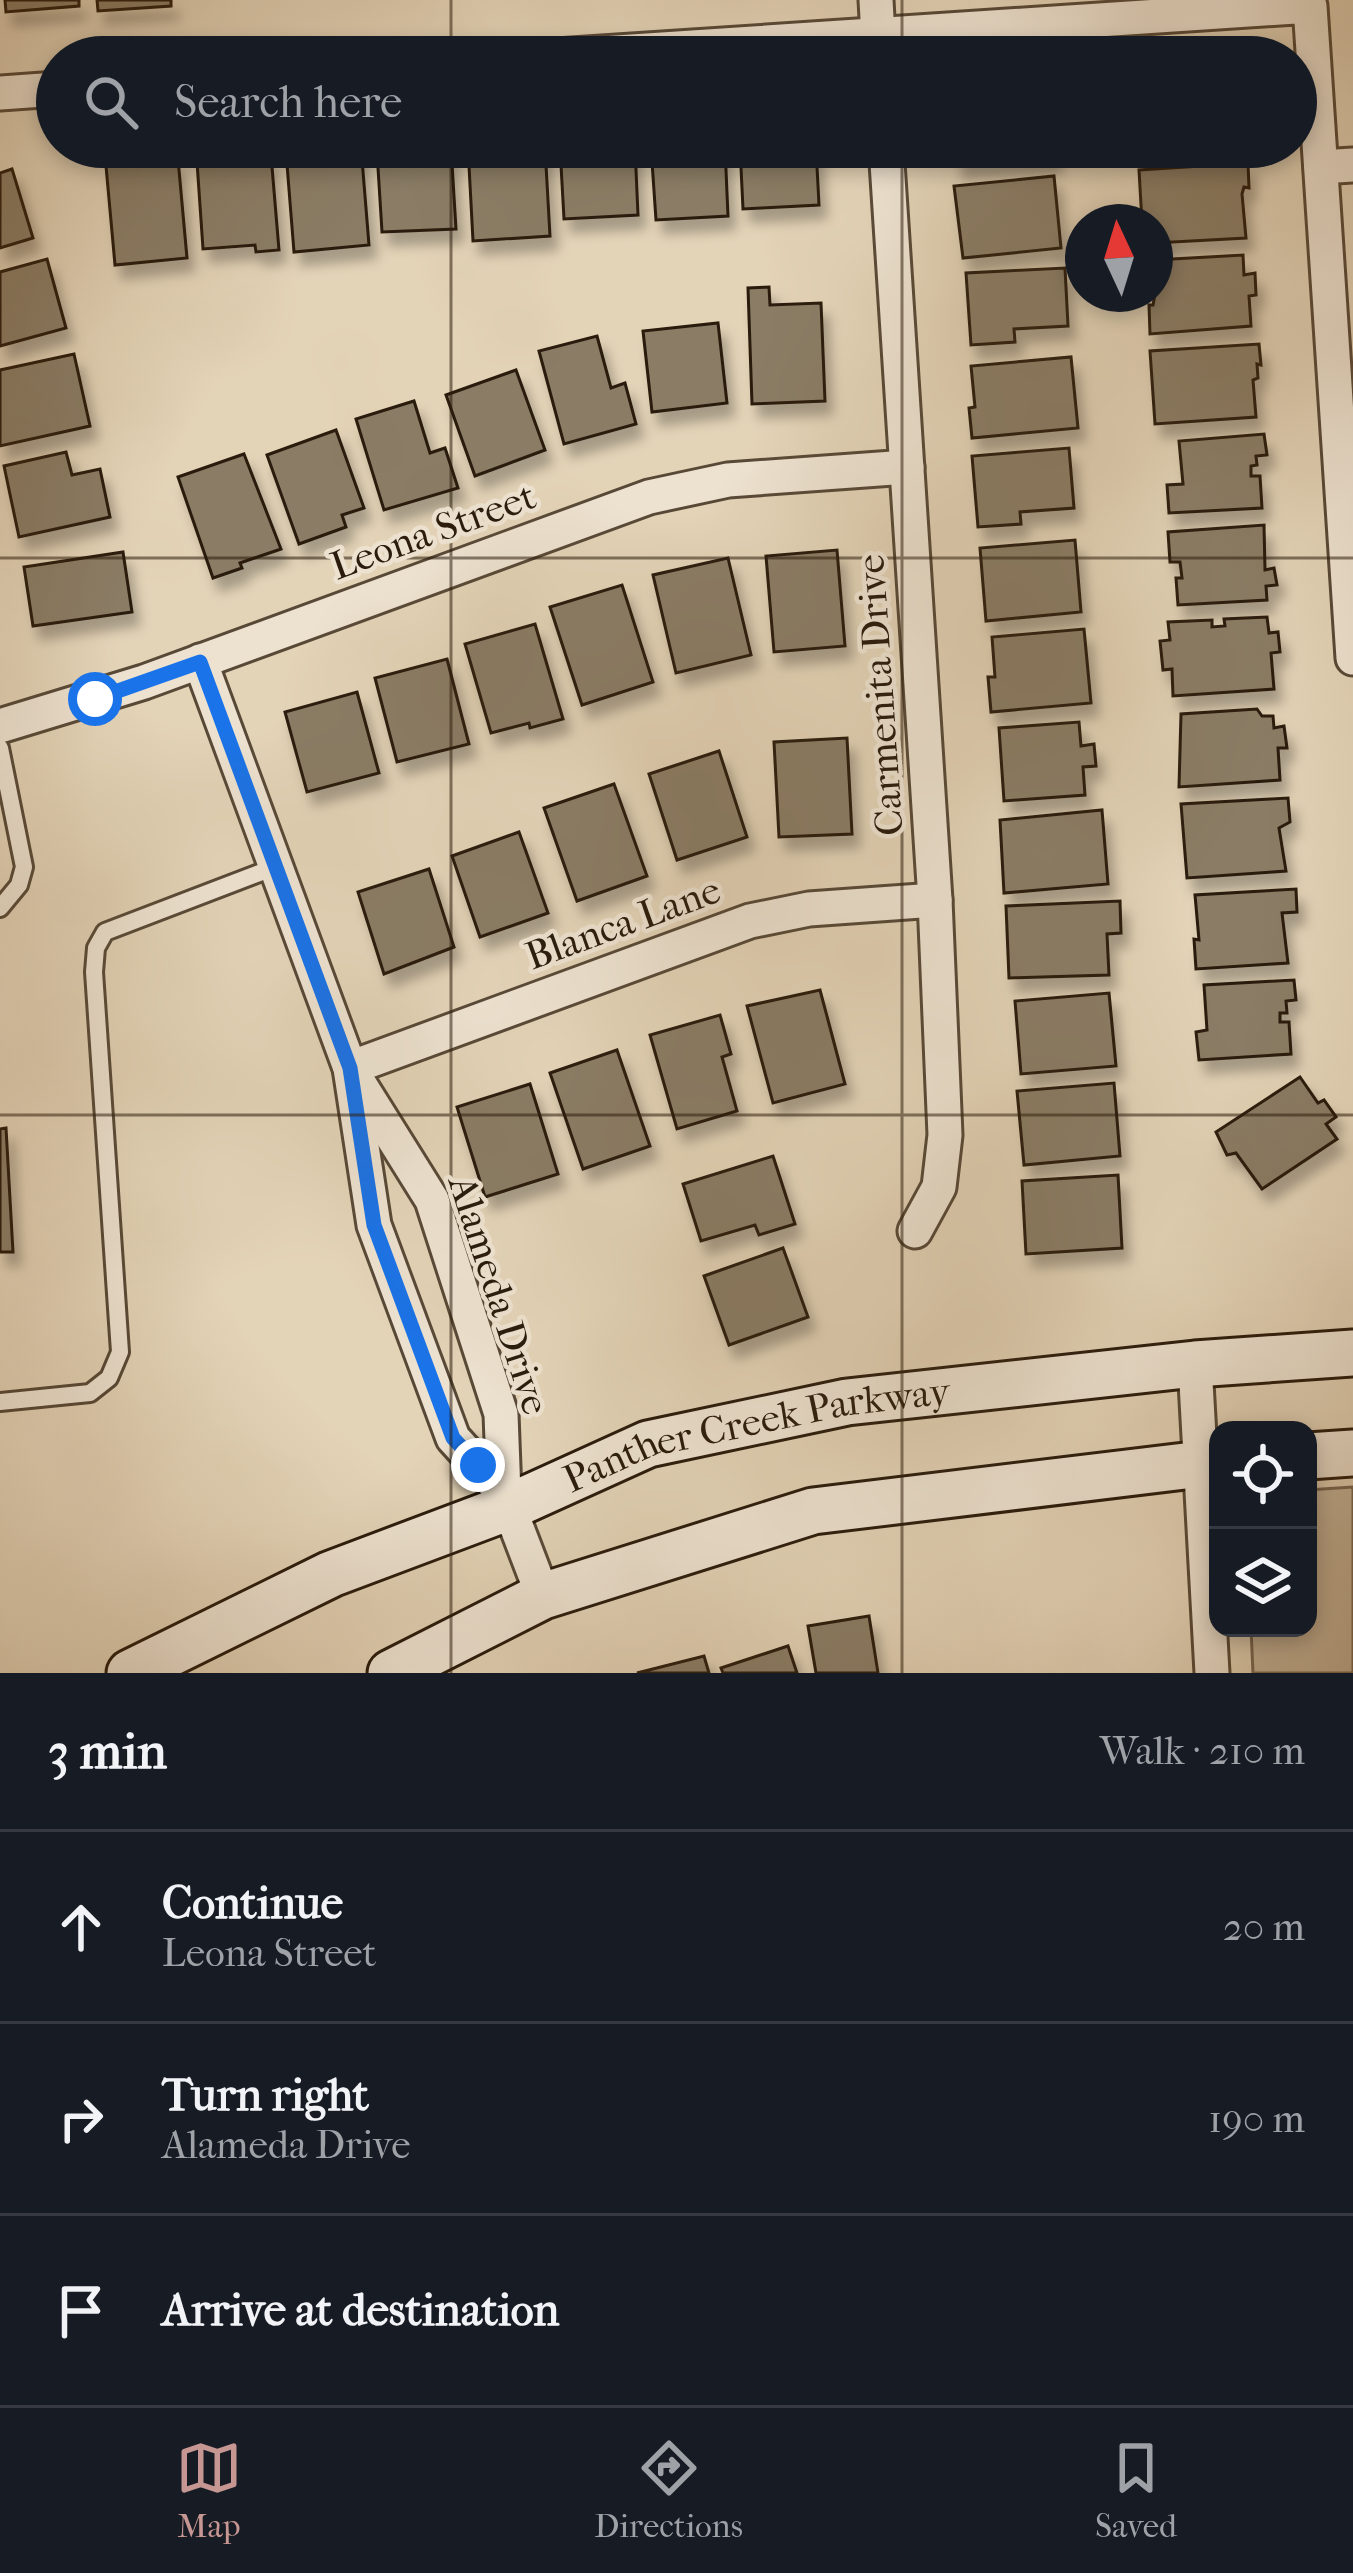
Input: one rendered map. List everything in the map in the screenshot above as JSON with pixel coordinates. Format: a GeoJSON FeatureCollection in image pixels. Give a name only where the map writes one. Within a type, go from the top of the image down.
{"type":"FeatureCollection","features":[{"type":"Feature","properties":{"kind":"main road","name":"Panther Creek Parkway"},"geometry":{"type":"LineString","coordinates":[[130,1673],[331,1574],[648,1444],[847,1402],[1195,1364],[1353,1353]]}},
{"type":"Feature","properties":{"kind":"main road"},"geometry":{"type":"LineString","coordinates":[[1317,1455],[1353,1453]]}},
{"type":"Feature","properties":{"kind":"main road"},"geometry":{"type":"LineString","coordinates":[[391,1673],[543,1596],[813,1511],[1209,1463]]}},
{"type":"Feature","properties":{"kind":"street"},"geometry":{"type":"LineString","coordinates":[[876,0],[878,36]]}},
{"type":"Feature","properties":{"kind":"street"},"geometry":{"type":"LineString","coordinates":[[987,36],[1310,6],[1315,36]]}},
{"type":"Feature","properties":{"kind":"street"},"geometry":{"type":"LineString","coordinates":[[1317,47],[1337,166],[1353,658]]}},
{"type":"Feature","properties":{"kind":"street"},"geometry":{"type":"LineString","coordinates":[[0,93],[36,90]]}},
{"type":"Feature","properties":{"kind":"street","name":"Carmenita Drive"},"geometry":{"type":"LineString","coordinates":[[887,168],[935,900],[945,1136],[939,1187],[915,1231]]}},
{"type":"Feature","properties":{"kind":"street","name":"Leona Street"},"geometry":{"type":"LineString","coordinates":[[0,726],[95,699],[650,497],[728,480],[907,467]]}},
{"type":"Feature","properties":{"kind":"street","name":"Alameda Drive"},"geometry":{"type":"LineString","coordinates":[[200,662],[350,1068],[433,1200],[501,1414],[507,1501],[543,1596]]}},
{"type":"Feature","properties":{"kind":"street","name":"Blanca Lane"},"geometry":{"type":"LineString","coordinates":[[350,1068],[750,921],[824,907],[935,900]]}},
{"type":"Feature","properties":{"kind":"street","name":"Alameda Drive"},"geometry":{"type":"LineString","coordinates":[[350,1068],[374,1225],[453,1438],[507,1501]]}},
{"type":"Feature","properties":{"kind":"street"},"geometry":{"type":"LineString","coordinates":[[1195,1364],[1209,1463]]}},
{"type":"Feature","properties":{"kind":"street"},"geometry":{"type":"LineString","coordinates":[[1210,1529],[1212,1673]]}},
{"type":"Feature","properties":{"kind":"lane"},"geometry":{"type":"LineString","coordinates":[[0,748],[24,867],[19,885],[0,908]]}},
{"type":"Feature","properties":{"kind":"lane"},"geometry":{"type":"LineString","coordinates":[[0,835],[20,832]]}},
{"type":"Feature","properties":{"kind":"lane"},"geometry":{"type":"LineString","coordinates":[[0,1402],[90,1394],[109,1378],[119,1352],[96,947],[105,932],[275,867]]}},
{"type":"Feature","properties":{"kind":"shaded area"},"geometry":{"type":"Polygon","coordinates":[[[1353,1487],[1353,1673],[1253,1673],[1251,1637],[1317,1637],[1317,1489],[1353,1487]]]}},
{"type":"Feature","properties":{"kind":"building"},"geometry":{"type":"Polygon","coordinates":[[[5,0],[79,0],[79,6],[6,12],[5,0]]]}},
{"type":"Feature","properties":{"kind":"building"},"geometry":{"type":"Polygon","coordinates":[[[97,0],[171,0],[171,6],[98,11],[97,0]]]}},
{"type":"Feature","properties":{"kind":"building"},"geometry":{"type":"Polygon","coordinates":[[[106,168],[179,168],[187,258],[115,265],[106,168]]]}},
{"type":"Feature","properties":{"kind":"building"},"geometry":{"type":"Polygon","coordinates":[[[197,168],[272,168],[279,250],[256,252],[255,245],[203,249],[197,168]]]}},
{"type":"Feature","properties":{"kind":"building"},"geometry":{"type":"Polygon","coordinates":[[[287,168],[363,168],[369,245],[294,252],[287,168]]]}},
{"type":"Feature","properties":{"kind":"building"},"geometry":{"type":"Polygon","coordinates":[[[378,168],[452,168],[456,229],[382,232],[378,168]]]}},
{"type":"Feature","properties":{"kind":"building"},"geometry":{"type":"Polygon","coordinates":[[[469,168],[546,168],[550,236],[473,241],[469,168]]]}},
{"type":"Feature","properties":{"kind":"building"},"geometry":{"type":"Polygon","coordinates":[[[561,168],[636,168],[638,215],[564,219],[561,168]]]}},
{"type":"Feature","properties":{"kind":"building"},"geometry":{"type":"Polygon","coordinates":[[[652,168],[726,168],[728,216],[656,220],[652,168]]]}},
{"type":"Feature","properties":{"kind":"building"},"geometry":{"type":"Polygon","coordinates":[[[741,168],[817,168],[819,205],[743,209],[741,168]]]}},
{"type":"Feature","properties":{"kind":"building"},"geometry":{"type":"Polygon","coordinates":[[[1248,168],[1249,188],[1244,187],[1242,194],[1246,238],[1173,242],[1173,204],[1141,204],[1139,170],[1248,168]]]}},
{"type":"Feature","properties":{"kind":"building"},"geometry":{"type":"Polygon","coordinates":[[[12,169],[33,238],[0,248],[0,173],[12,169]]]}},
{"type":"Feature","properties":{"kind":"building"},"geometry":{"type":"Polygon","coordinates":[[[1054,176],[1061,248],[963,258],[954,186],[1054,176]]]}},
{"type":"Feature","properties":{"kind":"building"},"geometry":{"type":"Polygon","coordinates":[[[1243,255],[1244,275],[1255,273],[1256,295],[1249,296],[1251,326],[1150,334],[1149,312],[1173,312],[1173,259],[1243,255]]]}},
{"type":"Feature","properties":{"kind":"building"},"geometry":{"type":"Polygon","coordinates":[[[47,259],[66,328],[0,346],[0,272],[47,259]]]}},
{"type":"Feature","properties":{"kind":"building"},"geometry":{"type":"Polygon","coordinates":[[[1065,268],[1068,326],[1014,329],[1015,342],[971,345],[966,273],[1065,268]]]}},
{"type":"Feature","properties":{"kind":"building"},"geometry":{"type":"Polygon","coordinates":[[[769,287],[770,305],[821,303],[825,401],[752,404],[748,288],[769,287]]]}},
{"type":"Feature","properties":{"kind":"building"},"geometry":{"type":"Polygon","coordinates":[[[718,323],[727,403],[652,412],[643,331],[718,323]]]}},
{"type":"Feature","properties":{"kind":"building"},"geometry":{"type":"Polygon","coordinates":[[[597,336],[611,388],[625,383],[636,424],[564,444],[539,351],[597,336]]]}},
{"type":"Feature","properties":{"kind":"building"},"geometry":{"type":"Polygon","coordinates":[[[1259,344],[1261,365],[1257,364],[1258,378],[1253,380],[1256,417],[1155,424],[1150,351],[1259,344]]]}},
{"type":"Feature","properties":{"kind":"building"},"geometry":{"type":"Polygon","coordinates":[[[74,354],[90,426],[0,446],[0,370],[74,354]]]}},
{"type":"Feature","properties":{"kind":"building"},"geometry":{"type":"Polygon","coordinates":[[[1071,357],[1078,428],[972,438],[971,366],[1071,357]]]}},
{"type":"Feature","properties":{"kind":"building"},"geometry":{"type":"Polygon","coordinates":[[[516,370],[545,450],[475,476],[446,395],[516,370]]]}},
{"type":"Feature","properties":{"kind":"building"},"geometry":{"type":"Polygon","coordinates":[[[414,401],[430,453],[445,448],[458,488],[384,510],[356,419],[414,401]]]}},
{"type":"Feature","properties":{"kind":"building"},"geometry":{"type":"Polygon","coordinates":[[[336,430],[364,508],[342,515],[346,527],[299,544],[267,455],[336,430]]]}},
{"type":"Feature","properties":{"kind":"building"},"geometry":{"type":"Polygon","coordinates":[[[1264,434],[1267,455],[1256,456],[1257,465],[1251,466],[1251,476],[1260,476],[1262,508],[1169,513],[1167,485],[1183,484],[1179,441],[1264,434]]]}},
{"type":"Feature","properties":{"kind":"building"},"geometry":{"type":"Polygon","coordinates":[[[1069,448],[1074,508],[1020,512],[1021,524],[978,527],[972,456],[1069,448]]]}},
{"type":"Feature","properties":{"kind":"building"},"geometry":{"type":"Polygon","coordinates":[[[66,452],[72,475],[100,469],[110,517],[19,537],[4,466],[66,452]]]}},
{"type":"Feature","properties":{"kind":"building"},"geometry":{"type":"Polygon","coordinates":[[[244,454],[281,549],[213,578],[178,477],[244,454]]]}},
{"type":"Feature","properties":{"kind":"building"},"geometry":{"type":"Polygon","coordinates":[[[1264,525],[1265,570],[1274,568],[1277,585],[1266,586],[1267,600],[1178,605],[1180,562],[1170,562],[1168,532],[1264,525]]]}},
{"type":"Feature","properties":{"kind":"building"},"geometry":{"type":"Polygon","coordinates":[[[1075,540],[1081,612],[986,621],[980,548],[1075,540]]]}},
{"type":"Feature","properties":{"kind":"building"},"geometry":{"type":"Polygon","coordinates":[[[837,550],[845,646],[774,652],[766,556],[837,550]]]}},
{"type":"Feature","properties":{"kind":"building"},"geometry":{"type":"Polygon","coordinates":[[[123,552],[132,612],[33,626],[24,567],[123,552]]]}},
{"type":"Feature","properties":{"kind":"building"},"geometry":{"type":"Polygon","coordinates":[[[728,558],[751,655],[676,673],[653,575],[728,558]]]}},
{"type":"Feature","properties":{"kind":"building"},"geometry":{"type":"Polygon","coordinates":[[[622,585],[653,682],[582,705],[550,607],[622,585]]]}},
{"type":"Feature","properties":{"kind":"building"},"geometry":{"type":"Polygon","coordinates":[[[1267,617],[1269,633],[1278,632],[1280,652],[1271,653],[1274,689],[1173,696],[1172,669],[1163,670],[1160,641],[1170,640],[1168,622],[1212,620],[1212,627],[1225,626],[1224,619],[1267,617]]]}},
{"type":"Feature","properties":{"kind":"building"},"geometry":{"type":"Polygon","coordinates":[[[535,624],[563,719],[491,733],[465,644],[535,624]]]}},
{"type":"Feature","properties":{"kind":"building"},"geometry":{"type":"Polygon","coordinates":[[[1084,629],[1091,703],[991,712],[992,637],[1084,629]]]}},
{"type":"Feature","properties":{"kind":"building"},"geometry":{"type":"Polygon","coordinates":[[[447,659],[469,744],[397,762],[375,678],[447,659]]]}},
{"type":"Feature","properties":{"kind":"building"},"geometry":{"type":"Polygon","coordinates":[[[357,692],[379,773],[307,792],[285,712],[357,692]]]}},
{"type":"Feature","properties":{"kind":"building"},"geometry":{"type":"Polygon","coordinates":[[[1257,709],[1262,716],[1273,716],[1274,728],[1284,726],[1287,748],[1278,748],[1280,780],[1179,787],[1181,714],[1257,709]]]}},
{"type":"Feature","properties":{"kind":"building"},"geometry":{"type":"Polygon","coordinates":[[[1079,722],[1081,746],[1094,744],[1096,766],[1083,767],[1085,795],[1004,801],[999,728],[1079,722]]]}},
{"type":"Feature","properties":{"kind":"building"},"geometry":{"type":"Polygon","coordinates":[[[847,738],[852,834],[779,837],[774,742],[847,738]]]}},
{"type":"Feature","properties":{"kind":"building"},"geometry":{"type":"Polygon","coordinates":[[[719,751],[747,837],[677,860],[649,774],[719,751]]]}},
{"type":"Feature","properties":{"kind":"building"},"geometry":{"type":"Polygon","coordinates":[[[614,784],[647,876],[577,901],[544,808],[614,784]]]}},
{"type":"Feature","properties":{"kind":"building"},"geometry":{"type":"Polygon","coordinates":[[[1288,798],[1290,822],[1279,828],[1286,871],[1187,878],[1181,804],[1288,798]]]}},
{"type":"Feature","properties":{"kind":"building"},"geometry":{"type":"Polygon","coordinates":[[[1102,810],[1108,884],[1004,893],[1000,820],[1102,810]]]}},
{"type":"Feature","properties":{"kind":"building"},"geometry":{"type":"Polygon","coordinates":[[[519,832],[548,913],[480,937],[452,856],[519,832]]]}},
{"type":"Feature","properties":{"kind":"building"},"geometry":{"type":"Polygon","coordinates":[[[429,869],[454,947],[384,974],[358,892],[429,869]]]}},
{"type":"Feature","properties":{"kind":"building"},"geometry":{"type":"Polygon","coordinates":[[[1296,889],[1297,912],[1282,913],[1288,963],[1196,969],[1195,895],[1296,889]]]}},
{"type":"Feature","properties":{"kind":"building"},"geometry":{"type":"Polygon","coordinates":[[[1120,901],[1121,933],[1107,934],[1109,975],[1009,978],[1006,906],[1120,901]]]}},
{"type":"Feature","properties":{"kind":"building"},"geometry":{"type":"Polygon","coordinates":[[[1294,980],[1296,1000],[1286,1001],[1287,1013],[1280,1013],[1280,1022],[1289,1022],[1291,1054],[1199,1060],[1196,1032],[1207,1030],[1204,985],[1294,980]]]}},
{"type":"Feature","properties":{"kind":"building"},"geometry":{"type":"Polygon","coordinates":[[[820,990],[845,1084],[773,1103],[747,1006],[820,990]]]}},
{"type":"Feature","properties":{"kind":"building"},"geometry":{"type":"Polygon","coordinates":[[[1109,993],[1116,1066],[1021,1074],[1015,1001],[1109,993]]]}},
{"type":"Feature","properties":{"kind":"building"},"geometry":{"type":"Polygon","coordinates":[[[720,1015],[731,1054],[722,1057],[737,1111],[677,1129],[650,1035],[720,1015]]]}},
{"type":"Feature","properties":{"kind":"building"},"geometry":{"type":"Polygon","coordinates":[[[617,1050],[650,1146],[583,1169],[550,1073],[617,1050]]]}},
{"type":"Feature","properties":{"kind":"building"},"geometry":{"type":"Polygon","coordinates":[[[1300,1077],[1318,1103],[1324,1100],[1336,1117],[1326,1124],[1337,1139],[1262,1189],[1236,1153],[1227,1155],[1216,1132],[1300,1077]]]}},
{"type":"Feature","properties":{"kind":"building"},"geometry":{"type":"Polygon","coordinates":[[[1114,1083],[1120,1156],[1024,1165],[1017,1091],[1114,1083]]]}},
{"type":"Feature","properties":{"kind":"building"},"geometry":{"type":"Polygon","coordinates":[[[530,1084],[558,1174],[485,1197],[457,1107],[530,1084]]]}},
{"type":"Feature","properties":{"kind":"building"},"geometry":{"type":"Polygon","coordinates":[[[6,1128],[13,1252],[0,1252],[0,1129],[6,1128]]]}},
{"type":"Feature","properties":{"kind":"building"},"geometry":{"type":"Polygon","coordinates":[[[773,1156],[795,1224],[759,1235],[755,1225],[701,1241],[683,1184],[773,1156]]]}},
{"type":"Feature","properties":{"kind":"building"},"geometry":{"type":"Polygon","coordinates":[[[1118,1175],[1122,1248],[1026,1254],[1022,1181],[1118,1175]]]}},
{"type":"Feature","properties":{"kind":"building"},"geometry":{"type":"Polygon","coordinates":[[[783,1248],[808,1317],[729,1345],[704,1276],[783,1248]]]}},
{"type":"Feature","properties":{"kind":"building"},"geometry":{"type":"Polygon","coordinates":[[[869,1616],[878,1673],[816,1673],[808,1626],[869,1616]]]}},
{"type":"Feature","properties":{"kind":"building"},"geometry":{"type":"Polygon","coordinates":[[[788,1646],[797,1673],[723,1673],[721,1668],[788,1646]]]}},
{"type":"Feature","properties":{"kind":"building"},"geometry":{"type":"Polygon","coordinates":[[[704,1656],[709,1673],[637,1673],[704,1656]]]}},
{"type":"Feature","properties":{"kind":"route"},"geometry":{"type":"LineString","coordinates":[[95,699],[200,662],[350,1068],[374,1225],[453,1438],[478,1465]]}}]}
